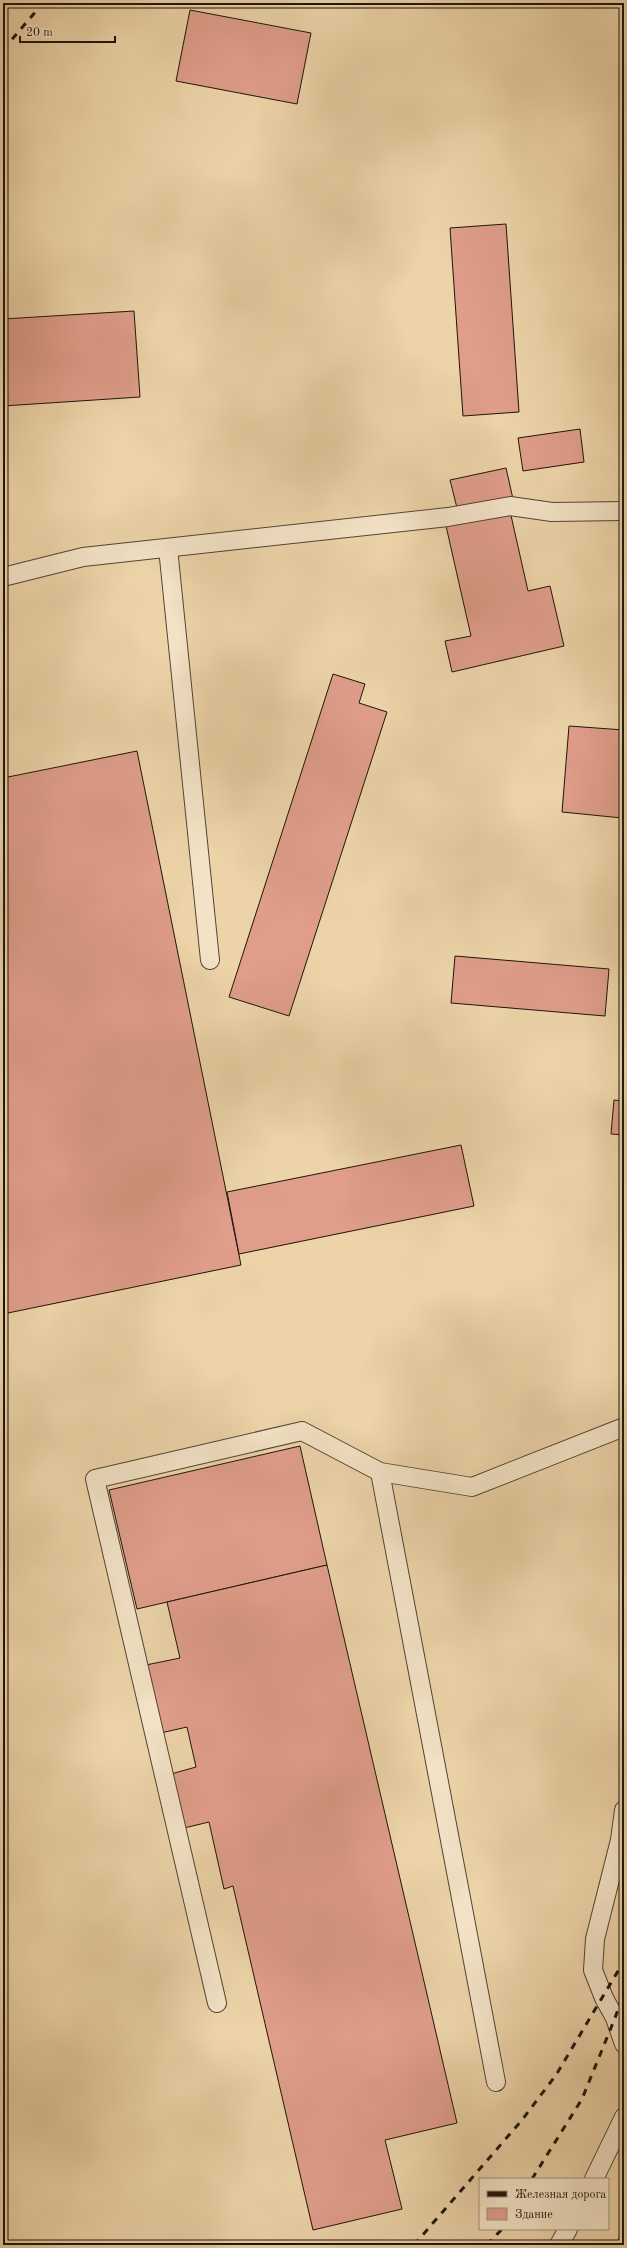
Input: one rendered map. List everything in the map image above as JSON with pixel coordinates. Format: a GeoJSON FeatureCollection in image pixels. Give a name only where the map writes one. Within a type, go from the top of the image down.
{"type":"FeatureCollection","features":[{"type":"Feature","properties":{"kind":"lane"},"geometry":{"type":"LineString","coordinates":[[3,577],[83,557],[448,517],[510,506],[552,512],[624,511]]}},
{"type":"Feature","properties":{"kind":"lane"},"geometry":{"type":"LineString","coordinates":[[168,548],[210,960]]}},
{"type":"Feature","properties":{"kind":"lane"},"geometry":{"type":"LineString","coordinates":[[217,2003],[95,1480],[302,1431],[380,1472],[472,1487],[624,1427]]}},
{"type":"Feature","properties":{"kind":"lane"},"geometry":{"type":"LineString","coordinates":[[380,1472],[496,2082]]}},
{"type":"Feature","properties":{"kind":"lane"},"geometry":{"type":"LineString","coordinates":[[624,1810],[620,1840],[595,1940],[594,1970],[604,1998],[615,2018],[624,2044]]}},
{"type":"Feature","properties":{"kind":"lane"},"geometry":{"type":"LineString","coordinates":[[594,2178],[624,2117]]}},
{"type":"Feature","properties":{"kind":"lane"},"geometry":{"type":"LineString","coordinates":[[559,2245],[567,2230]]}},
{"type":"Feature","properties":{"kind":"building"},"geometry":{"type":"Polygon","coordinates":[[[190,10],[311,33],[297,104],[176,81],[190,10]]]}},
{"type":"Feature","properties":{"kind":"building"},"geometry":{"type":"Polygon","coordinates":[[[506,224],[519,412],[463,416],[450,228],[506,224]]]}},
{"type":"Feature","properties":{"kind":"building"},"geometry":{"type":"Polygon","coordinates":[[[134,311],[140,397],[3,406],[3,319],[134,311]]]}},
{"type":"Feature","properties":{"kind":"building"},"geometry":{"type":"Polygon","coordinates":[[[580,429],[584,462],[523,471],[518,438],[580,429]]]}},
{"type":"Feature","properties":{"kind":"building"},"geometry":{"type":"Polygon","coordinates":[[[506,468],[513,499],[458,512],[450,480],[506,468]]]}},
{"type":"Feature","properties":{"kind":"building"},"geometry":{"type":"Polygon","coordinates":[[[510,511],[528,591],[550,586],[564,646],[452,672],[445,641],[471,636],[446,526],[510,511]]]}},
{"type":"Feature","properties":{"kind":"building"},"geometry":{"type":"Polygon","coordinates":[[[333,674],[365,684],[359,703],[387,712],[289,1016],[229,997],[333,674]]]}},
{"type":"Feature","properties":{"kind":"building"},"geometry":{"type":"Polygon","coordinates":[[[569,726],[624,730],[622,818],[562,812],[569,726]]]}},
{"type":"Feature","properties":{"kind":"building"},"geometry":{"type":"Polygon","coordinates":[[[137,751],[241,1265],[3,1314],[3,778],[137,751]]]}},
{"type":"Feature","properties":{"kind":"building"},"geometry":{"type":"Polygon","coordinates":[[[455,956],[609,969],[605,1016],[451,1003],[455,956]]]}},
{"type":"Feature","properties":{"kind":"building"},"geometry":{"type":"Polygon","coordinates":[[[614,1100],[624,1101],[624,1135],[611,1134],[614,1100]]]}},
{"type":"Feature","properties":{"kind":"building"},"geometry":{"type":"Polygon","coordinates":[[[461,1145],[474,1206],[239,1254],[227,1192],[461,1145]]]}},
{"type":"Feature","properties":{"kind":"building"},"geometry":{"type":"Polygon","coordinates":[[[300,1446],[327,1565],[137,1609],[109,1490],[300,1446]]]}},
{"type":"Feature","properties":{"kind":"building"},"geometry":{"type":"Polygon","coordinates":[[[327,1565],[457,2123],[385,2140],[402,2209],[313,2230],[233,1886],[224,1889],[209,1822],[184,1828],[171,1774],[196,1767],[187,1727],[161,1733],[146,1665],[180,1658],[167,1602],[327,1565]]]}},
{"type":"Feature","properties":{"kind":"railway"},"geometry":{"type":"LineString","coordinates":[[3,12],[11,3]]}},
{"type":"Feature","properties":{"kind":"railway"},"geometry":{"type":"LineString","coordinates":[[3,50],[43,3]]}},
{"type":"Feature","properties":{"kind":"railway"},"geometry":{"type":"LineString","coordinates":[[414,2245],[522,2120],[556,2075],[624,1961]]}},
{"type":"Feature","properties":{"kind":"railway"},"geometry":{"type":"LineString","coordinates":[[533,2178],[582,2099],[624,1992]]}},
{"type":"Feature","properties":{"kind":"railway"},"geometry":{"type":"LineString","coordinates":[[619,2245],[624,2209]]}},
{"type":"Feature","properties":{"kind":"railway"},"geometry":{"type":"LineString","coordinates":[[487,2245],[501,2230]]}}]}
